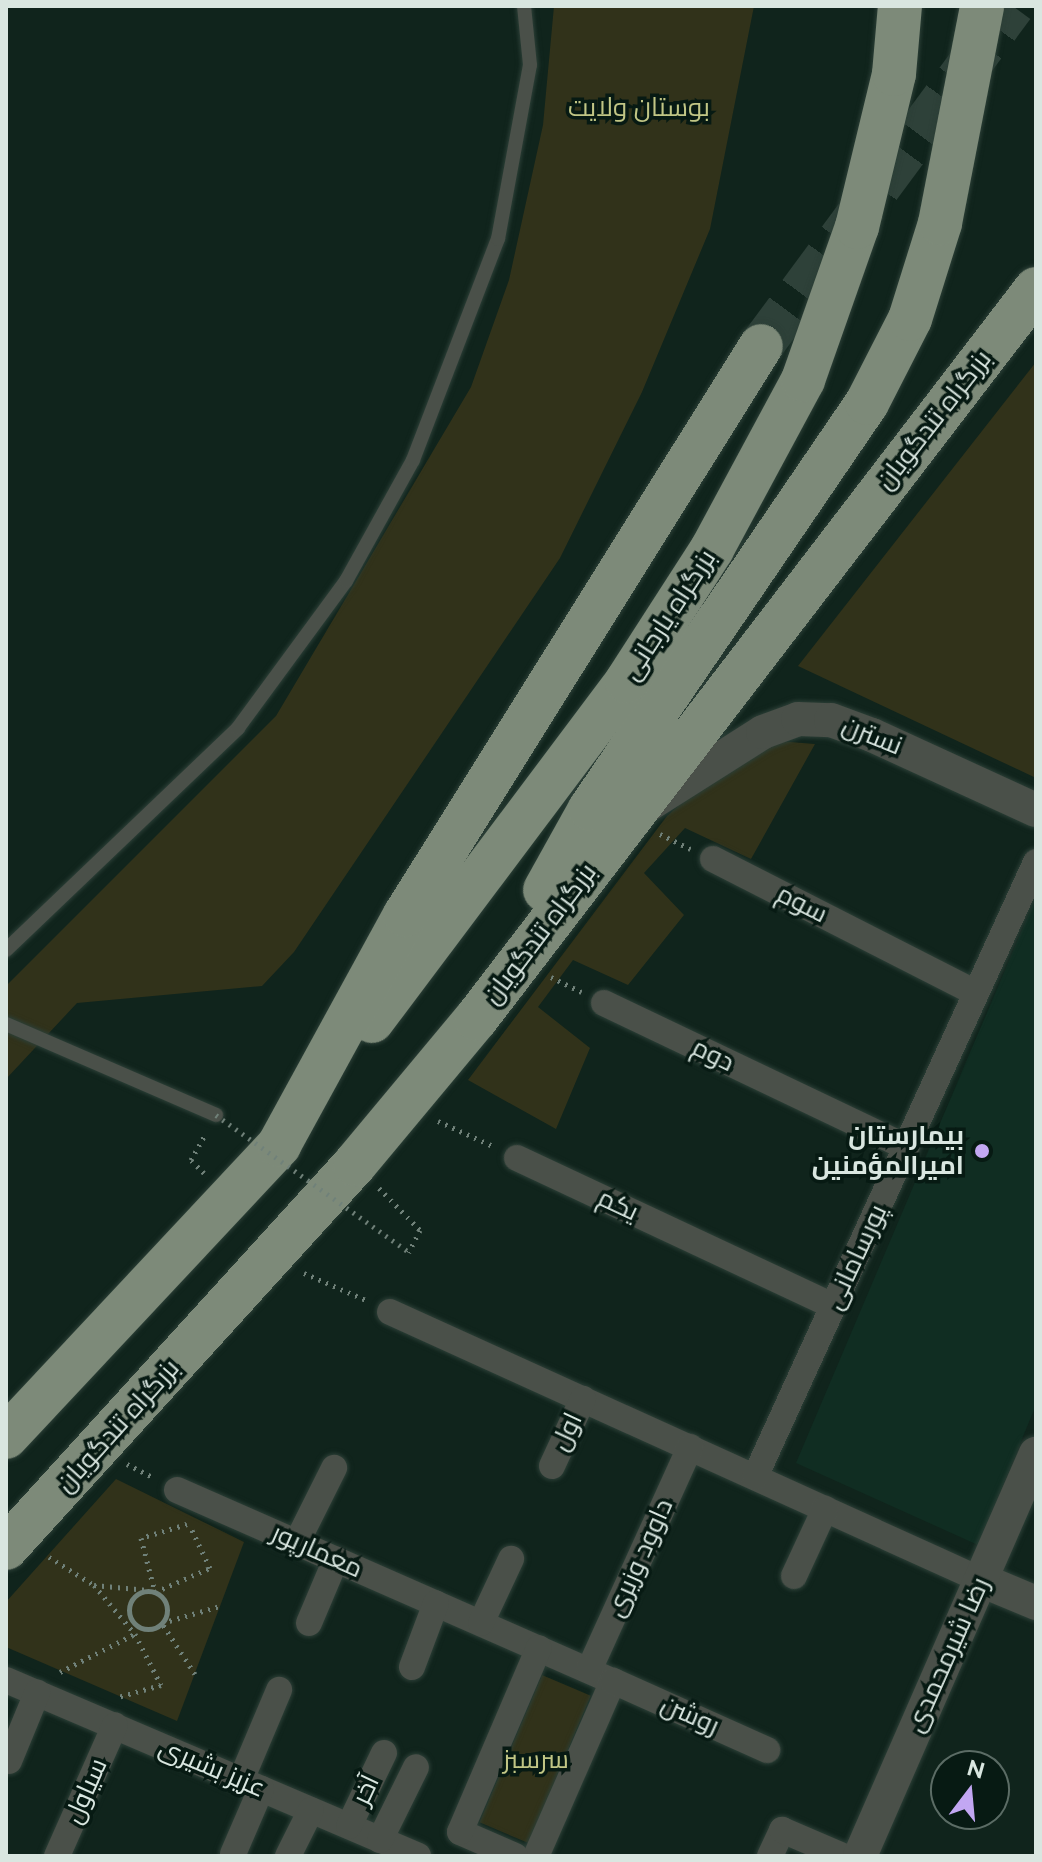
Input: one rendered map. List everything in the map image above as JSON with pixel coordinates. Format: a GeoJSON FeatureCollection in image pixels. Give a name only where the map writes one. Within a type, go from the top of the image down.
{"type":"FeatureCollection","features":[{"type":"Feature","properties":{"kind":"highway","name":"بزرگراه یارجانی"},"geometry":{"type":"LineString","coordinates":[[279,1145],[627,681],[712,549],[803,380],[852,241],[894,74],[900,6]]}},
{"type":"Feature","properties":{"kind":"highway"},"geometry":{"type":"LineString","coordinates":[[476,1019],[590,809],[867,403],[910,319],[940,223],[982,6]]}},
{"type":"Feature","properties":{"kind":"highway","name":"بزرگراه تندگویان"},"geometry":{"type":"LineString","coordinates":[[6,1548],[355,1164],[401,1105],[476,1019],[627,818],[1036,289]]}},
{"type":"Feature","properties":{"kind":"highway"},"geometry":{"type":"LineString","coordinates":[[6,1437],[279,1145],[405,915],[761,346]]}},
{"type":"Feature","properties":{"kind":"street","name":"نسترن"},"geometry":{"type":"LineString","coordinates":[[627,818],[763,732],[798,719],[831,720],[872,735],[1036,810]]}},
{"type":"Feature","properties":{"kind":"street","name":"سوم"},"geometry":{"type":"LineString","coordinates":[[713,859],[976,993]]}},
{"type":"Feature","properties":{"kind":"street","name":"پورسامانی"},"geometry":{"type":"LineString","coordinates":[[755,1477],[1036,862]]}},
{"type":"Feature","properties":{"kind":"street","name":"دوم"},"geometry":{"type":"LineString","coordinates":[[604,1003],[906,1147]]}},
{"type":"Feature","properties":{"kind":"street","name":"یکم"},"geometry":{"type":"LineString","coordinates":[[517,1158],[833,1306]]}},
{"type":"Feature","properties":{"kind":"street"},"geometry":{"type":"LineString","coordinates":[[390,1312],[1036,1603]]}},
{"type":"Feature","properties":{"kind":"street","name":"اول"},"geometry":{"type":"LineString","coordinates":[[552,1466],[583,1399]]}},
{"type":"Feature","properties":{"kind":"street","name":"داوود وزیری"},"geometry":{"type":"LineString","coordinates":[[601,1675],[690,1447]]}},
{"type":"Feature","properties":{"kind":"street","name":"رضا شیرمحمدی"},"geometry":{"type":"LineString","coordinates":[[860,1856],[1036,1454]]}},
{"type":"Feature","properties":{"kind":"street"},"geometry":{"type":"LineString","coordinates":[[297,1542],[334,1468]]}},
{"type":"Feature","properties":{"kind":"street","name":"معمارپور"},"geometry":{"type":"LineString","coordinates":[[177,1490],[539,1648]]}},
{"type":"Feature","properties":{"kind":"street"},"geometry":{"type":"LineString","coordinates":[[794,1576],[825,1509]]}},
{"type":"Feature","properties":{"kind":"street"},"geometry":{"type":"LineString","coordinates":[[309,1623],[336,1559]]}},
{"type":"Feature","properties":{"kind":"street"},"geometry":{"type":"LineString","coordinates":[[481,1623],[511,1559]]}},
{"type":"Feature","properties":{"kind":"street"},"geometry":{"type":"LineString","coordinates":[[412,1667],[436,1603]]}},
{"type":"Feature","properties":{"kind":"street"},"geometry":{"type":"LineString","coordinates":[[504,1854],[460,1832],[539,1648],[601,1675],[536,1856]]}},
{"type":"Feature","properties":{"kind":"street","name":"روشن"},"geometry":{"type":"LineString","coordinates":[[601,1675],[767,1750]]}},
{"type":"Feature","properties":{"kind":"street","name":"عزیز بشیری"},"geometry":{"type":"LineString","coordinates":[[6,1680],[418,1856]]}},
{"type":"Feature","properties":{"kind":"street"},"geometry":{"type":"LineString","coordinates":[[233,1854],[279,1690]]}},
{"type":"Feature","properties":{"kind":"street"},"geometry":{"type":"LineString","coordinates":[[9,1761],[37,1693]]}},
{"type":"Feature","properties":{"kind":"street","name":"سیاول"},"geometry":{"type":"LineString","coordinates":[[57,1856],[115,1725]]}},
{"type":"Feature","properties":{"kind":"street","name":"آخر"},"geometry":{"type":"LineString","coordinates":[[349,1826],[384,1753]]}},
{"type":"Feature","properties":{"kind":"street"},"geometry":{"type":"LineString","coordinates":[[380,1840],[416,1767]]}},
{"type":"Feature","properties":{"kind":"street"},"geometry":{"type":"LineString","coordinates":[[288,1856],[311,1810]]}},
{"type":"Feature","properties":{"kind":"street"},"geometry":{"type":"LineString","coordinates":[[770,1856],[782,1830],[843,1856]]}},
{"type":"Feature","properties":{"kind":"lane"},"geometry":{"type":"LineString","coordinates":[[6,950],[238,728],[346,581],[405,474],[498,239],[530,65],[524,6]]}},
{"type":"Feature","properties":{"kind":"lane"},"geometry":{"type":"LineString","coordinates":[[6,1024],[216,1115]]}},
{"type":"Feature","properties":{"kind":"path"},"geometry":{"type":"LineString","coordinates":[[627,818],[713,859]]}},
{"type":"Feature","properties":{"kind":"path"},"geometry":{"type":"LineString","coordinates":[[520,960],[604,1003]]}},
{"type":"Feature","properties":{"kind":"path"},"geometry":{"type":"LineString","coordinates":[[401,1105],[517,1158]]}},
{"type":"Feature","properties":{"kind":"path"},"geometry":{"type":"LineString","coordinates":[[191,1160],[216,1115],[409,1252],[420,1230],[355,1164]]}},
{"type":"Feature","properties":{"kind":"path"},"geometry":{"type":"LineString","coordinates":[[271,1258],[390,1312]]}},
{"type":"Feature","properties":{"kind":"path"},"geometry":{"type":"LineString","coordinates":[[98,1449],[177,1490]]}},
{"type":"Feature","properties":{"kind":"path"},"geometry":{"type":"LineString","coordinates":[[145,1629],[134,1623],[129,1611],[137,1594],[152,1591],[210,1568],[188,1524],[141,1538],[152,1591],[167,1605],[162,1623],[195,1674]]}},
{"type":"Feature","properties":{"kind":"path"},"geometry":{"type":"LineString","coordinates":[[49,1557],[94,1585],[135,1634],[161,1685],[118,1696],[115,1725]]}},
{"type":"Feature","properties":{"kind":"path"},"geometry":{"type":"LineString","coordinates":[[94,1585],[152,1591]]}},
{"type":"Feature","properties":{"kind":"path"},"geometry":{"type":"LineString","coordinates":[[60,1672],[145,1629],[220,1606]]}},
{"type":"Feature","properties":{"kind":"shaded area","name":"بیمارستان امیرالمؤمنین"},"geometry":{"type":"Polygon","coordinates":[[[1036,897],[1036,1405],[978,1545],[796,1463],[1036,897]]]}},
{"type":"Feature","properties":{"kind":"green space","name":"بوستان ولایت"},"geometry":{"type":"Polygon","coordinates":[[[554,6],[754,6],[710,229],[642,392],[560,558],[294,952],[262,986],[77,1003],[6,1079],[6,986],[276,716],[471,387],[509,280],[543,125],[554,6]]]}},
{"type":"Feature","properties":{"kind":"green space"},"geometry":{"type":"Polygon","coordinates":[[[1036,362],[1036,778],[798,666],[1036,362]]]}},
{"type":"Feature","properties":{"kind":"green space"},"geometry":{"type":"Polygon","coordinates":[[[778,741],[815,744],[751,859],[685,828],[644,873],[684,915],[628,985],[573,960],[538,1007],[590,1048],[556,1129],[468,1080],[667,816],[731,759],[778,741]]]}},
{"type":"Feature","properties":{"kind":"green space"},"geometry":{"type":"Polygon","coordinates":[[[116,1479],[244,1542],[177,1721],[6,1647],[6,1602],[116,1479]]]}},
{"type":"Feature","properties":{"kind":"green space","name":"سرسبز"},"geometry":{"type":"Polygon","coordinates":[[[542,1675],[591,1696],[528,1843],[479,1822],[542,1675]]]}},
{"type":"Feature","properties":{"kind":"tunnel"},"geometry":{"type":"LineString","coordinates":[[761,346],[1013,6]]}},
{"type":"Feature","properties":{"kind":"place","name":"بیمارستان امیرالمؤمنین"},"geometry":{"type":"Point","coordinates":[982,1151]}}]}
